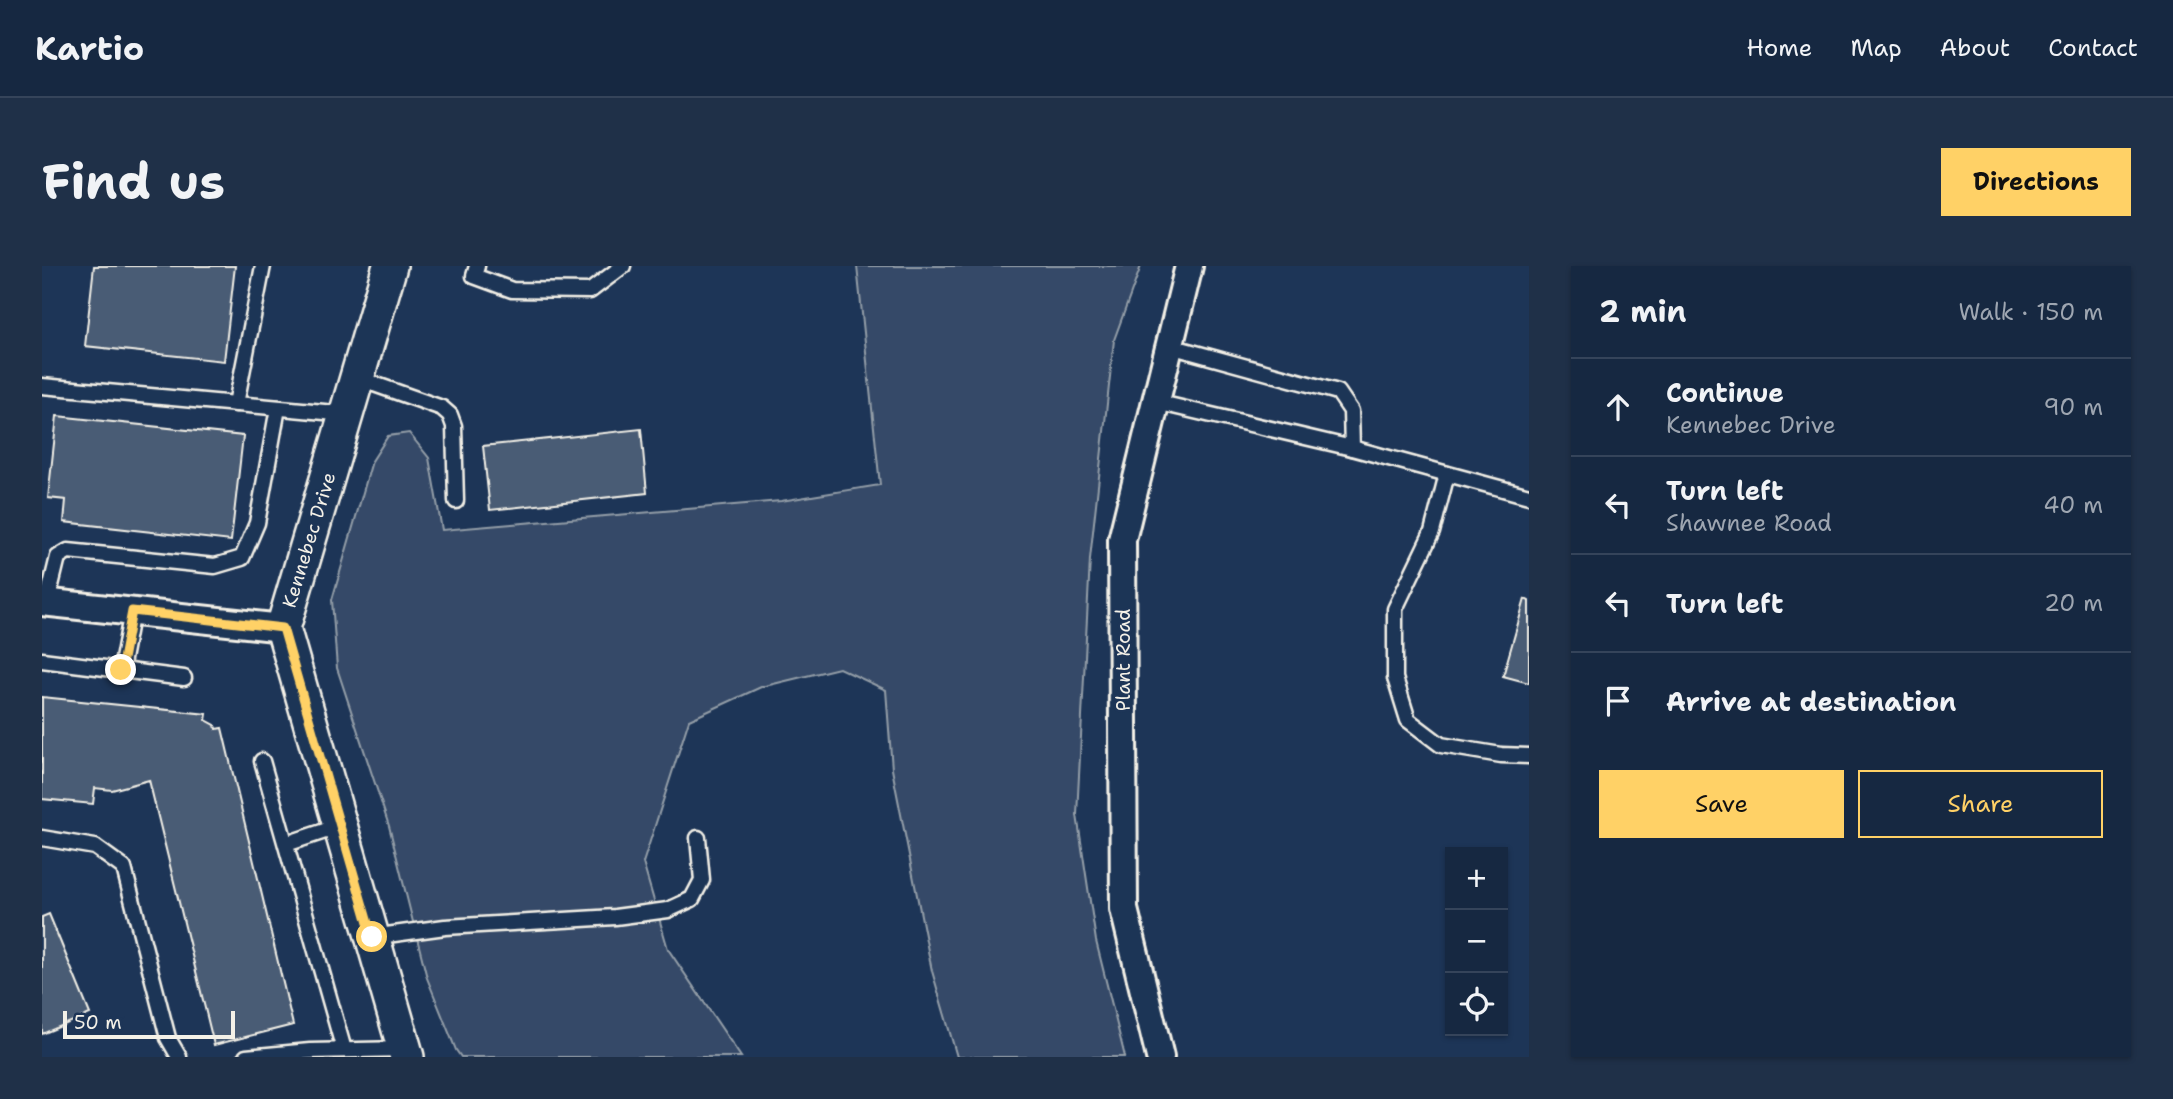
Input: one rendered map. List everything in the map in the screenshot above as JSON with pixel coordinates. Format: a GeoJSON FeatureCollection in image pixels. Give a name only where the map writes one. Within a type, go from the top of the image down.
{"type":"FeatureCollection","features":[{"type":"Feature","properties":{"kind":"street","name":"Kennebec Drive"},"geometry":{"type":"LineString","coordinates":[[390,266],[283,628],[406,1053]]}},
{"type":"Feature","properties":{"kind":"street","name":"Plant Road"},"geometry":{"type":"LineString","coordinates":[[1160,1057],[1124,909],[1122,540],[1189,266]]}},
{"type":"Feature","properties":{"kind":"street"},"geometry":{"type":"LineString","coordinates":[[44,602],[283,628]]}},
{"type":"Feature","properties":{"kind":"lane"},"geometry":{"type":"LineString","coordinates":[[236,404],[263,266]]}},
{"type":"Feature","properties":{"kind":"lane"},"geometry":{"type":"LineString","coordinates":[[477,266],[474,276],[512,290],[590,291],[623,266]]}},
{"type":"Feature","properties":{"kind":"lane"},"geometry":{"type":"LineString","coordinates":[[1170,346],[1338,392],[1351,411],[1352,448]]}},
{"type":"Feature","properties":{"kind":"lane"},"geometry":{"type":"LineString","coordinates":[[357,378],[442,408],[450,415],[454,426],[456,501]]}},
{"type":"Feature","properties":{"kind":"lane"},"geometry":{"type":"LineString","coordinates":[[42,386],[346,414]]}},
{"type":"Feature","properties":{"kind":"lane"},"geometry":{"type":"LineString","coordinates":[[1156,402],[1352,448],[1529,496]]}},
{"type":"Feature","properties":{"kind":"lane"},"geometry":{"type":"LineString","coordinates":[[44,602],[58,557],[68,551],[215,566],[242,558],[257,523],[278,408]]}},
{"type":"Feature","properties":{"kind":"lane"},"geometry":{"type":"LineString","coordinates":[[1447,474],[1433,532],[1395,609],[1395,678],[1409,720],[1441,745],[1501,755],[1529,755]]}},
{"type":"Feature","properties":{"kind":"lane"},"geometry":{"type":"LineString","coordinates":[[121,670],[132,611]]}},
{"type":"Feature","properties":{"kind":"lane"},"geometry":{"type":"LineString","coordinates":[[42,660],[184,678]]}},
{"type":"Feature","properties":{"kind":"lane"},"geometry":{"type":"LineString","coordinates":[[262,761],[344,1050]]}},
{"type":"Feature","properties":{"kind":"lane"},"geometry":{"type":"LineString","coordinates":[[286,844],[340,826]]}},
{"type":"Feature","properties":{"kind":"lane"},"geometry":{"type":"LineString","coordinates":[[42,838],[95,846],[124,868],[168,1038],[179,1057]]}},
{"type":"Feature","properties":{"kind":"lane"},"geometry":{"type":"LineString","coordinates":[[372,937],[445,927],[615,917],[668,910],[692,899],[702,880],[698,838]]}},
{"type":"Feature","properties":{"kind":"lane"},"geometry":{"type":"LineString","coordinates":[[246,1057],[344,1050],[406,1053]]}},
{"type":"Feature","properties":{"kind":"shaded area"},"geometry":{"type":"Polygon","coordinates":[[[857,266],[1141,266],[1114,340],[1090,559],[1077,815],[1096,941],[1125,1057],[957,1057],[932,971],[892,769],[886,690],[839,668],[761,687],[689,720],[643,863],[668,949],[741,1057],[461,1057],[427,978],[389,826],[337,668],[332,600],[372,461],[388,436],[409,433],[429,458],[442,530],[781,501],[880,485],[857,266]]]}},
{"type":"Feature","properties":{"kind":"building"},"geometry":{"type":"Polygon","coordinates":[[[94,266],[235,266],[224,361],[85,346],[94,266]]]}},
{"type":"Feature","properties":{"kind":"building"},"geometry":{"type":"Polygon","coordinates":[[[57,416],[243,436],[231,541],[64,522],[66,500],[48,498],[57,416]]]}},
{"type":"Feature","properties":{"kind":"building"},"geometry":{"type":"Polygon","coordinates":[[[641,429],[647,493],[490,510],[483,446],[641,429]]]}},
{"type":"Feature","properties":{"kind":"building"},"geometry":{"type":"Polygon","coordinates":[[[1525,599],[1529,601],[1529,683],[1503,676],[1525,599]]]}},
{"type":"Feature","properties":{"kind":"building"},"geometry":{"type":"Polygon","coordinates":[[[42,697],[207,714],[206,720],[215,725],[216,729],[222,728],[293,1025],[214,1045],[149,780],[112,790],[95,788],[93,804],[42,799],[42,697]]]}},
{"type":"Feature","properties":{"kind":"building"},"geometry":{"type":"Polygon","coordinates":[[[49,914],[90,1014],[42,1034],[42,917],[49,914]]]}},
{"type":"Feature","properties":{"kind":"route"},"geometry":{"type":"LineString","coordinates":[[121,670],[132,611],[283,628],[372,937]]}}]}
